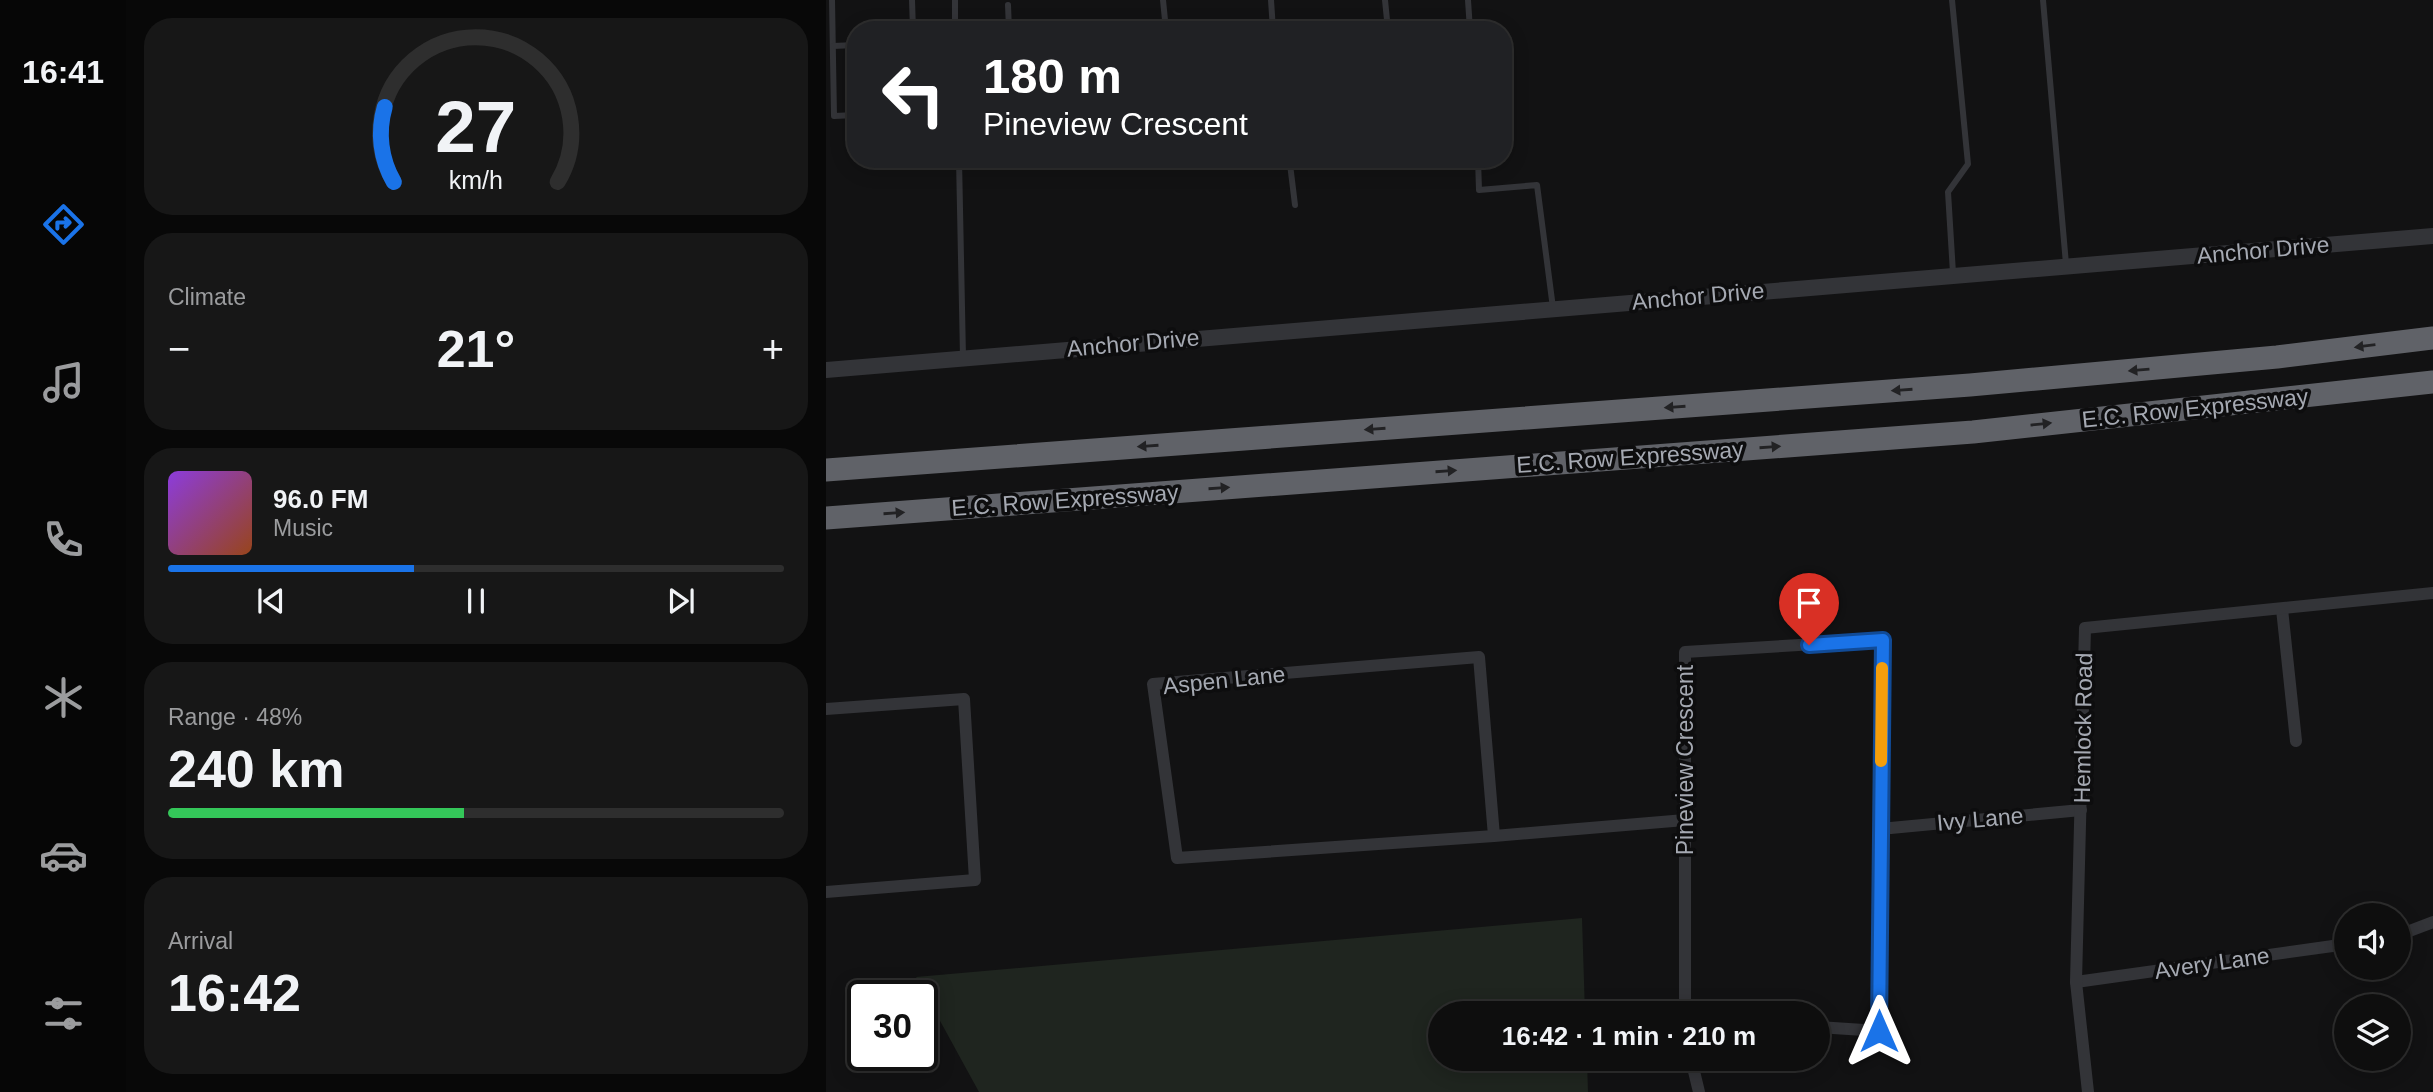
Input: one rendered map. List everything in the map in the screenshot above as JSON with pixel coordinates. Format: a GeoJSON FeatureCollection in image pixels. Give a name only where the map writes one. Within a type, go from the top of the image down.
{"type":"FeatureCollection","features":[{"type":"Feature","properties":{"kind":"highway","name":"E.C. Row Expressway"},"geometry":{"type":"LineString","coordinates":[[826,470],[1970,385],[2277,357],[2433,338]]}},
{"type":"Feature","properties":{"kind":"highway","name":"E.C. Row Expressway"},"geometry":{"type":"LineString","coordinates":[[826,518],[1973,432],[2433,382]]}},
{"type":"Feature","properties":{"kind":"street","name":"Anchor Drive"},"geometry":{"type":"LineString","coordinates":[[826,370],[2433,236]]}},
{"type":"Feature","properties":{"kind":"street","name":"Hemlock Road"},"geometry":{"type":"LineString","coordinates":[[2088,1092],[2076,982],[2085,628],[2433,593]]}},
{"type":"Feature","properties":{"kind":"street"},"geometry":{"type":"LineString","coordinates":[[2282,609],[2296,741]]}},
{"type":"Feature","properties":{"kind":"street","name":"Pineview Crescent"},"geometry":{"type":"LineString","coordinates":[[1685,1001],[1685,652],[1883,640],[1879,1031],[1830,1028]]}},
{"type":"Feature","properties":{"kind":"street","name":"Aspen Lane"},"geometry":{"type":"LineString","coordinates":[[1494,836],[1479,657],[1153,684],[1177,859],[1494,836],[1685,820]]}},
{"type":"Feature","properties":{"kind":"street"},"geometry":{"type":"LineString","coordinates":[[826,709],[964,699],[975,880],[826,892]]}},
{"type":"Feature","properties":{"kind":"street","name":"Ivy Lane"},"geometry":{"type":"LineString","coordinates":[[1880,829],[2081,810]]}},
{"type":"Feature","properties":{"kind":"street"},"geometry":{"type":"LineString","coordinates":[[2411,931],[2433,922]]}},
{"type":"Feature","properties":{"kind":"street","name":"Avery Lane"},"geometry":{"type":"LineString","coordinates":[[2076,982],[2334,946]]}},
{"type":"Feature","properties":{"kind":"street"},"geometry":{"type":"LineString","coordinates":[[1694,1071],[1699,1092]]}},
{"type":"Feature","properties":{"kind":"lane"},"geometry":{"type":"LineString","coordinates":[[832,0],[834,116],[847,115]]}},
{"type":"Feature","properties":{"kind":"lane"},"geometry":{"type":"LineString","coordinates":[[912,0],[913,21]]}},
{"type":"Feature","properties":{"kind":"lane"},"geometry":{"type":"LineString","coordinates":[[954,0],[955,21]]}},
{"type":"Feature","properties":{"kind":"lane"},"geometry":{"type":"LineString","coordinates":[[1163,0],[1165,21]]}},
{"type":"Feature","properties":{"kind":"lane"},"geometry":{"type":"LineString","coordinates":[[1270,0],[1272,21]]}},
{"type":"Feature","properties":{"kind":"lane"},"geometry":{"type":"LineString","coordinates":[[1385,0],[1387,21]]}},
{"type":"Feature","properties":{"kind":"lane"},"geometry":{"type":"LineString","coordinates":[[1468,0],[1469,21]]}},
{"type":"Feature","properties":{"kind":"lane"},"geometry":{"type":"LineString","coordinates":[[1952,0],[1968,164],[1948,192],[1953,275]]}},
{"type":"Feature","properties":{"kind":"lane"},"geometry":{"type":"LineString","coordinates":[[2043,0],[2067,266]]}},
{"type":"Feature","properties":{"kind":"lane"},"geometry":{"type":"LineString","coordinates":[[1008,5],[1009,21]]}},
{"type":"Feature","properties":{"kind":"lane"},"geometry":{"type":"LineString","coordinates":[[833,46],[847,45]]}},
{"type":"Feature","properties":{"kind":"lane"},"geometry":{"type":"LineString","coordinates":[[958,168],[963,357]]}},
{"type":"Feature","properties":{"kind":"lane"},"geometry":{"type":"LineString","coordinates":[[1290,168],[1295,205]]}},
{"type":"Feature","properties":{"kind":"lane"},"geometry":{"type":"LineString","coordinates":[[1478,168],[1479,190],[1537,185],[1553,308]]}},
{"type":"Feature","properties":{"kind":"shaded area"},"geometry":{"type":"Polygon","coordinates":[[[1582,918],[1585,1001],[1428,1001],[1428,1071],[1587,1071],[1588,1092],[979,1092],[938,1017],[938,980],[918,980],[916,977],[1582,918]]]}},
{"type":"Feature","properties":{"kind":"slow traffic"},"geometry":{"type":"LineString","coordinates":[[1881,761],[1882,668]]}},
{"type":"Feature","properties":{"kind":"route"},"geometry":{"type":"LineString","coordinates":[[1809,645],[1883,640],[1879,1031]]}}]}
